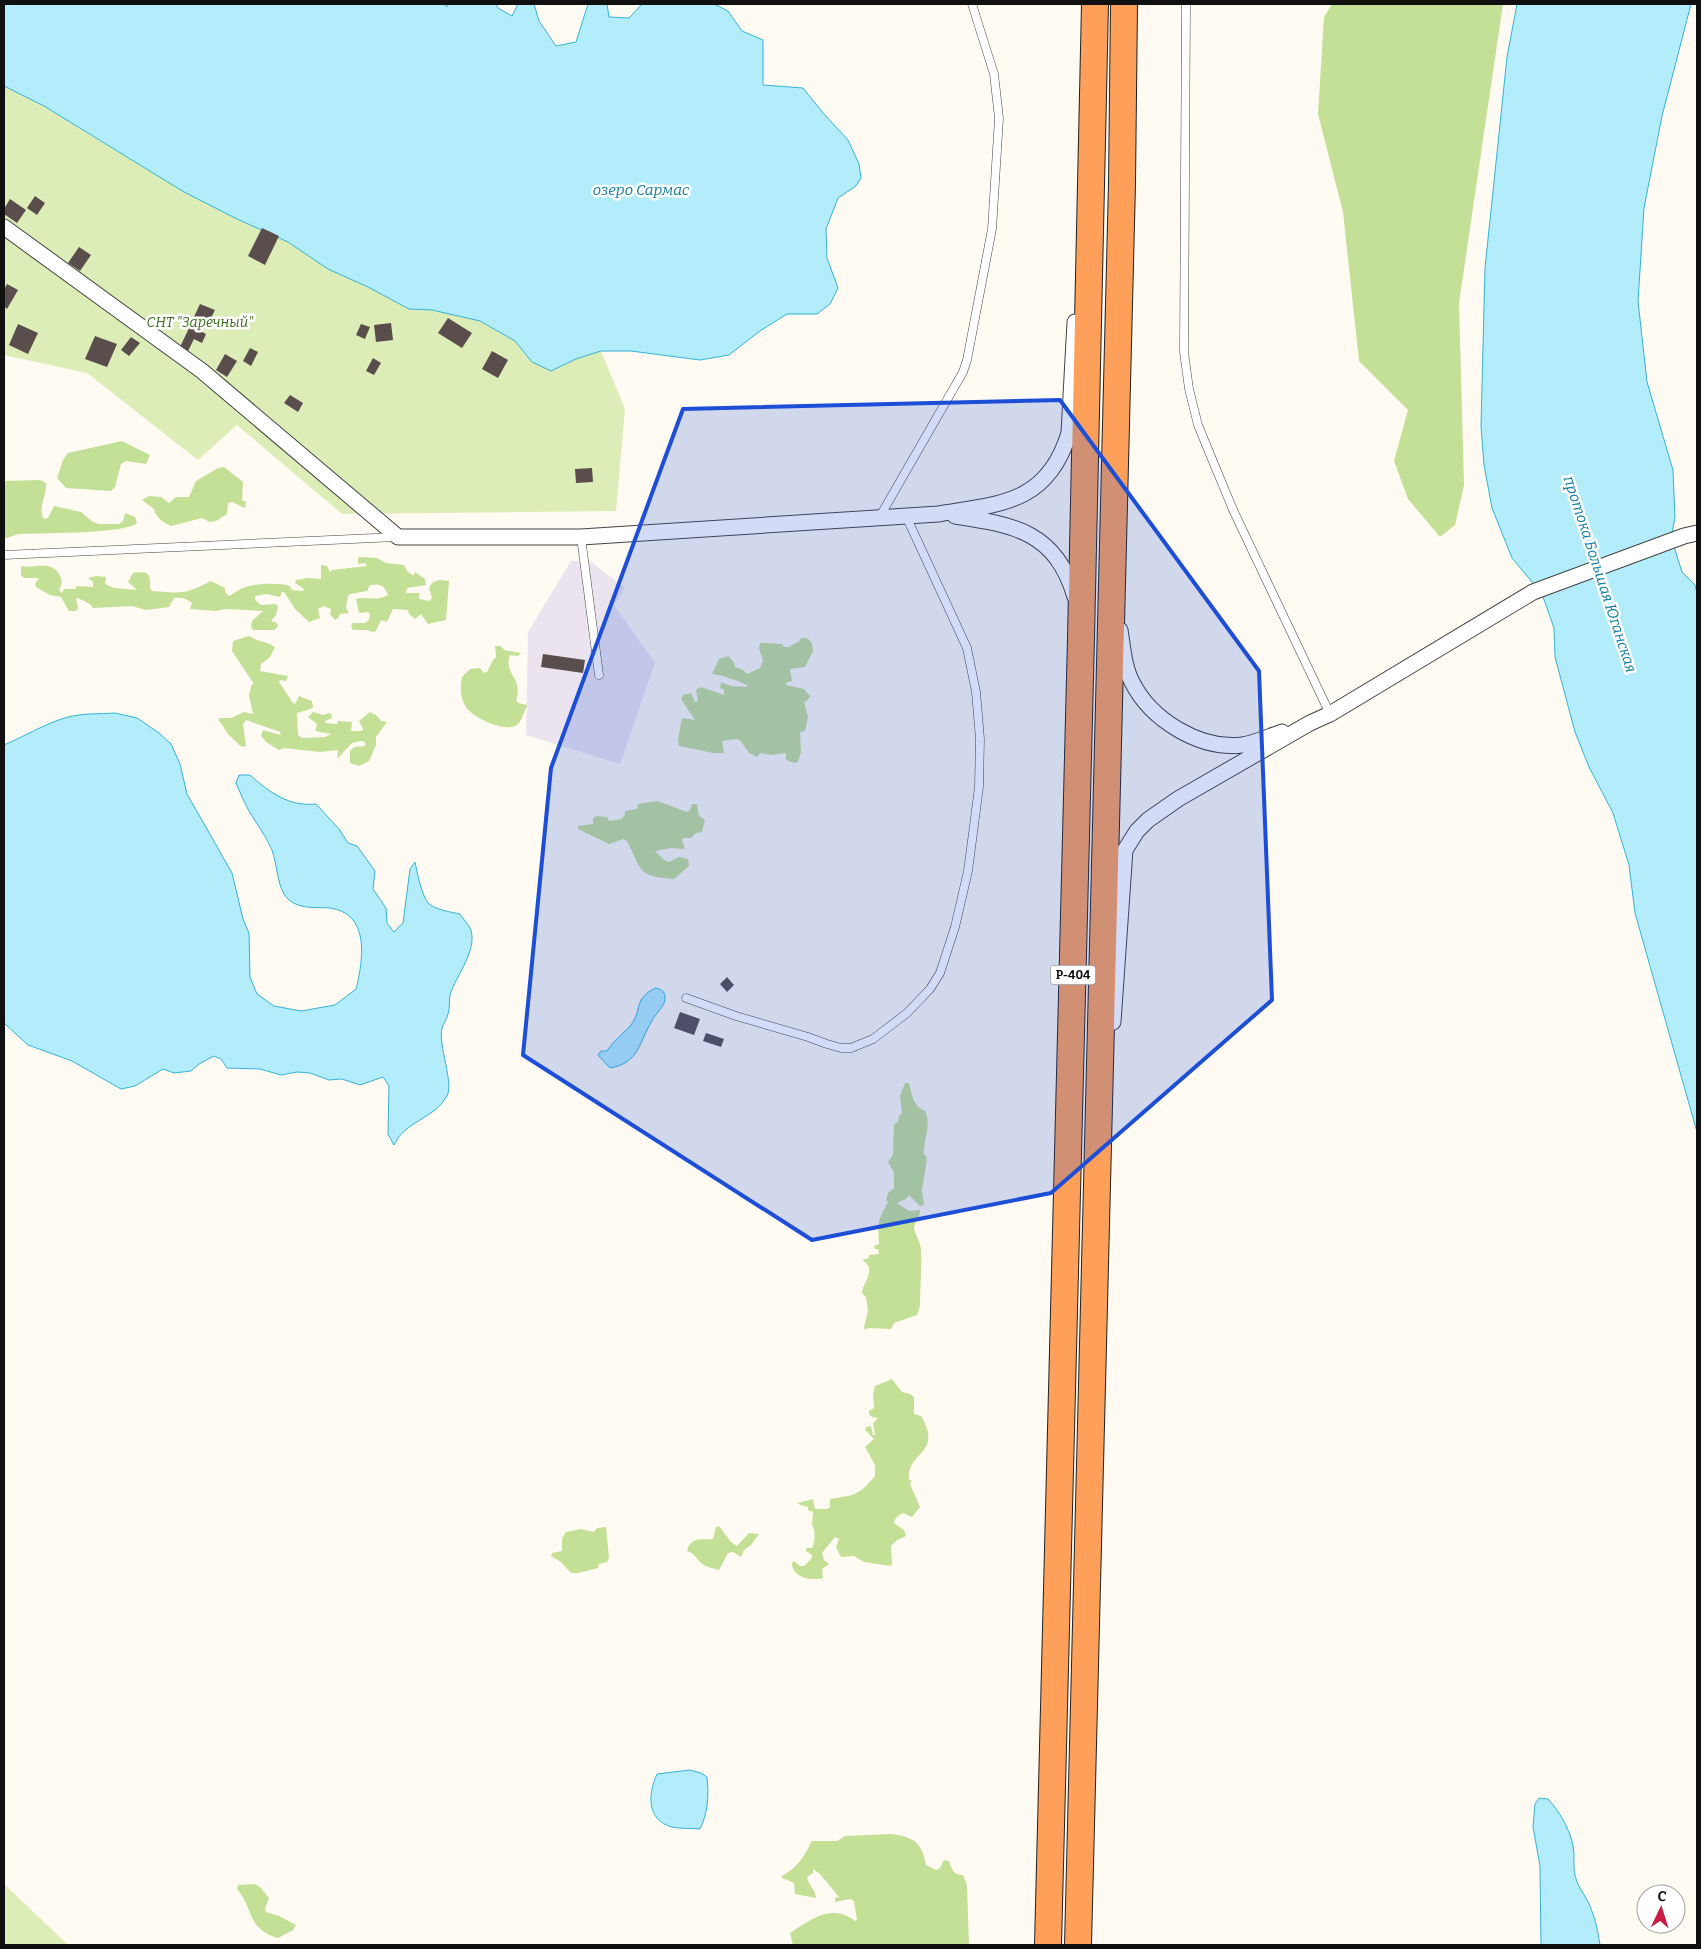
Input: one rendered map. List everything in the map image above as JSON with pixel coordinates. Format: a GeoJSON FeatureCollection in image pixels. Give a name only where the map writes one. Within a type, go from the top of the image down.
{"type":"FeatureCollection","features":[{"type":"Feature","properties":{"kind":"highway","name":"Р-404"},"geometry":{"type":"LineString","coordinates":[[1048,1945],[1095,4]]}},
{"type":"Feature","properties":{"kind":"highway","name":"Р-404"},"geometry":{"type":"LineString","coordinates":[[1078,1945],[1122,184],[1124,4]]}},
{"type":"Feature","properties":{"kind":"street"},"geometry":{"type":"LineString","coordinates":[[4,227],[202,371],[398,536],[580,537],[938,514],[988,506],[1016,499],[1035,488],[1048,476],[1058,462],[1069,433],[1079,258],[1092,184]]}},
{"type":"Feature","properties":{"kind":"street"},"geometry":{"type":"LineString","coordinates":[[938,514],[998,522],[1034,537],[1049,550],[1066,572],[1072,585],[1076,598],[1081,638]]}},
{"type":"Feature","properties":{"kind":"street"},"geometry":{"type":"LineString","coordinates":[[1096,1210],[1119,958],[1125,850],[1137,831],[1178,799],[1310,723],[1330,714],[1533,592],[1691,534]]}},
{"type":"Feature","properties":{"kind":"street"},"geometry":{"type":"LineString","coordinates":[[1111,570],[1126,666],[1132,682],[1145,703],[1163,721],[1198,738],[1215,743],[1242,745],[1310,723]]}},
{"type":"Feature","properties":{"kind":"lane"},"geometry":{"type":"LineString","coordinates":[[878,518],[963,372],[968,360],[992,229],[998,144],[998,97],[994,74],[972,4]]}},
{"type":"Feature","properties":{"kind":"lane"},"geometry":{"type":"LineString","coordinates":[[1186,4],[1184,352],[1189,389],[1198,425],[1234,512],[1330,714]]}},
{"type":"Feature","properties":{"kind":"lane"},"geometry":{"type":"LineString","coordinates":[[686,998],[736,1016],[841,1048],[850,1048],[873,1039],[907,1013],[930,989],[940,973],[968,871],[979,787],[980,739],[976,692],[968,648],[906,516]]}},
{"type":"Feature","properties":{"kind":"lane"},"geometry":{"type":"LineString","coordinates":[[4,555],[398,536]]}},
{"type":"Feature","properties":{"kind":"lane"},"geometry":{"type":"LineString","coordinates":[[580,537],[599,675]]}},
{"type":"Feature","properties":{"kind":"highlighted area"},"geometry":{"type":"Polygon","coordinates":[[[1060,400],[1259,671],[1272,1000],[1051,1193],[812,1240],[523,1055],[551,768],[683,409],[1060,400]]]}},
{"type":"Feature","properties":{"kind":"shaded area"},"geometry":{"type":"Polygon","coordinates":[[[571,561],[590,561],[625,588],[614,605],[655,663],[620,764],[526,735],[528,632],[571,561]]]}},
{"type":"Feature","properties":{"kind":"green space"},"geometry":{"type":"Polygon","coordinates":[[[1332,4],[1503,4],[1459,303],[1464,485],[1455,525],[1440,537],[1408,499],[1394,461],[1408,410],[1359,361],[1343,212],[1318,114],[1324,17],[1332,4]]]}},
{"type":"Feature","properties":{"kind":"green space","name":"СНТ \"Заречный\""},"geometry":{"type":"Polygon","coordinates":[[[4,86],[44,106],[184,192],[288,242],[328,269],[368,287],[409,309],[432,310],[480,321],[515,341],[532,362],[576,359],[601,351],[625,409],[616,511],[342,514],[237,425],[198,460],[87,373],[4,355],[4,86]]]}},
{"type":"Feature","properties":{"kind":"green space"},"geometry":{"type":"Polygon","coordinates":[[[122,441],[150,455],[146,464],[126,461],[121,464],[115,487],[111,491],[66,488],[57,478],[63,460],[68,453],[122,441]]]}},
{"type":"Feature","properties":{"kind":"green space"},"geometry":{"type":"Polygon","coordinates":[[[224,467],[243,482],[242,500],[246,502],[245,508],[232,502],[228,503],[227,514],[216,521],[210,522],[202,518],[171,526],[160,519],[154,509],[142,500],[149,496],[161,497],[169,503],[176,497],[189,497],[196,481],[218,468],[224,467]]]}},
{"type":"Feature","properties":{"kind":"green space"},"geometry":{"type":"Polygon","coordinates":[[[40,480],[46,483],[42,507],[44,519],[48,518],[54,506],[81,512],[93,522],[99,524],[119,524],[123,521],[125,513],[135,517],[137,523],[129,527],[100,531],[18,534],[4,539],[4,481],[40,480]]]}},
{"type":"Feature","properties":{"kind":"green space"},"geometry":{"type":"Polygon","coordinates":[[[359,557],[377,558],[386,563],[404,565],[412,575],[415,572],[425,579],[426,585],[407,588],[406,593],[420,593],[419,599],[430,601],[432,598],[429,588],[431,585],[438,581],[449,581],[446,620],[428,624],[421,614],[415,619],[409,614],[408,610],[393,609],[387,622],[381,620],[376,631],[353,630],[351,626],[353,623],[365,623],[369,620],[370,614],[368,612],[359,613],[356,599],[376,599],[388,595],[382,586],[377,585],[370,585],[367,591],[350,594],[346,608],[349,613],[340,614],[335,620],[330,614],[331,609],[324,606],[318,609],[320,618],[309,622],[295,609],[284,592],[282,592],[280,597],[266,594],[255,596],[255,600],[261,605],[275,604],[278,606],[276,615],[271,621],[277,623],[278,626],[275,630],[253,630],[251,626],[252,621],[263,611],[190,609],[192,603],[181,598],[174,598],[169,607],[146,610],[132,606],[93,608],[90,604],[78,598],[76,599],[78,608],[76,611],[69,611],[61,597],[50,595],[36,587],[35,584],[39,578],[24,578],[21,575],[21,566],[51,567],[60,576],[62,582],[59,590],[62,593],[64,589],[76,589],[76,586],[93,587],[93,582],[88,578],[96,576],[106,577],[105,584],[114,588],[137,590],[128,582],[133,573],[142,572],[148,574],[152,591],[189,591],[211,581],[225,588],[225,592],[229,596],[243,588],[264,584],[285,585],[290,586],[292,590],[303,591],[304,589],[295,583],[296,580],[308,578],[321,579],[321,565],[327,566],[330,572],[332,570],[367,566],[365,563],[358,564],[359,557]]]}},
{"type":"Feature","properties":{"kind":"green space"},"geometry":{"type":"Polygon","coordinates":[[[249,636],[275,647],[270,657],[261,664],[260,671],[288,676],[286,681],[280,680],[279,682],[293,703],[295,704],[299,696],[312,701],[313,708],[297,713],[298,735],[302,738],[325,737],[331,734],[315,731],[317,724],[308,717],[313,712],[323,715],[331,713],[332,718],[325,721],[325,723],[337,724],[338,721],[352,722],[351,731],[362,731],[363,729],[359,721],[370,712],[381,721],[387,722],[376,737],[376,745],[369,761],[359,766],[350,763],[350,751],[354,747],[365,746],[365,742],[362,741],[352,743],[338,758],[338,750],[320,752],[284,748],[279,750],[266,742],[261,736],[263,730],[281,735],[280,732],[246,720],[243,724],[245,747],[240,746],[230,736],[219,721],[219,718],[231,718],[244,712],[253,714],[249,695],[252,684],[254,684],[232,651],[233,641],[249,636]]]}},
{"type":"Feature","properties":{"kind":"green space"},"geometry":{"type":"Polygon","coordinates":[[[801,638],[807,638],[812,643],[813,651],[805,667],[790,669],[792,681],[786,683],[786,685],[804,689],[810,696],[804,702],[808,717],[805,731],[800,732],[801,752],[798,762],[794,763],[786,760],[786,753],[771,755],[760,753],[757,757],[749,753],[740,740],[736,739],[722,741],[724,753],[713,753],[679,746],[678,739],[682,718],[695,720],[681,699],[683,695],[691,693],[695,702],[698,701],[696,690],[701,687],[724,695],[724,690],[720,688],[721,682],[731,686],[747,687],[747,685],[735,680],[712,674],[719,659],[728,656],[734,662],[735,667],[747,674],[760,668],[763,661],[759,648],[760,643],[782,644],[784,647],[789,647],[800,641],[801,638]]]}},
{"type":"Feature","properties":{"kind":"green space"},"geometry":{"type":"Polygon","coordinates":[[[495,646],[501,646],[504,650],[521,653],[518,656],[510,655],[509,667],[516,681],[518,693],[516,700],[518,703],[527,706],[518,724],[513,727],[499,726],[476,716],[466,707],[462,696],[462,677],[470,669],[480,668],[484,673],[487,672],[496,657],[495,646]]]}},
{"type":"Feature","properties":{"kind":"green space"},"geometry":{"type":"Polygon","coordinates":[[[657,801],[687,812],[692,804],[697,804],[699,816],[705,820],[702,832],[696,833],[691,838],[683,838],[685,849],[671,848],[655,851],[664,860],[669,862],[679,857],[688,859],[689,866],[674,879],[647,874],[639,866],[627,841],[623,839],[609,844],[578,829],[578,826],[593,824],[593,818],[597,816],[607,817],[609,821],[621,819],[625,815],[625,811],[637,809],[638,804],[657,801]]]}},
{"type":"Feature","properties":{"kind":"green space"},"geometry":{"type":"Polygon","coordinates":[[[905,1083],[909,1083],[914,1100],[925,1111],[928,1121],[924,1150],[924,1155],[926,1155],[927,1159],[922,1190],[924,1205],[920,1206],[909,1195],[906,1199],[897,1203],[909,1211],[920,1210],[914,1228],[921,1250],[920,1306],[917,1315],[894,1323],[891,1329],[868,1328],[865,1330],[868,1311],[866,1297],[862,1293],[869,1267],[862,1260],[869,1258],[869,1255],[879,1254],[878,1249],[875,1249],[874,1246],[879,1244],[880,1218],[888,1202],[886,1200],[888,1193],[894,1188],[894,1172],[888,1162],[893,1155],[894,1124],[898,1122],[899,1115],[902,1114],[900,1096],[905,1083]]]}},
{"type":"Feature","properties":{"kind":"green space"},"geometry":{"type":"Polygon","coordinates":[[[892,1379],[902,1392],[914,1397],[914,1414],[921,1416],[927,1429],[927,1446],[913,1463],[909,1479],[912,1481],[910,1484],[920,1507],[912,1517],[903,1513],[895,1520],[894,1523],[904,1530],[906,1536],[897,1540],[891,1546],[891,1566],[864,1562],[854,1556],[841,1557],[836,1547],[839,1539],[835,1537],[822,1553],[824,1560],[829,1564],[822,1569],[823,1578],[808,1579],[803,1577],[795,1572],[792,1563],[794,1561],[800,1566],[804,1566],[812,1558],[812,1555],[806,1551],[806,1548],[812,1548],[815,1533],[812,1525],[813,1512],[808,1510],[808,1507],[798,1503],[813,1499],[815,1509],[827,1509],[830,1507],[830,1499],[845,1497],[860,1491],[875,1476],[875,1465],[865,1447],[874,1439],[865,1430],[866,1427],[871,1426],[873,1435],[875,1435],[873,1423],[878,1418],[872,1417],[869,1411],[874,1408],[873,1394],[875,1386],[892,1379]]]}},
{"type":"Feature","properties":{"kind":"green space"},"geometry":{"type":"Polygon","coordinates":[[[719,1526],[731,1542],[737,1546],[749,1533],[759,1534],[751,1545],[744,1550],[741,1557],[733,1552],[728,1553],[719,1570],[704,1565],[687,1551],[694,1541],[713,1539],[716,1527],[719,1526]]]}},
{"type":"Feature","properties":{"kind":"green space"},"geometry":{"type":"Polygon","coordinates":[[[606,1527],[609,1558],[607,1562],[599,1564],[598,1568],[571,1573],[561,1562],[551,1556],[552,1553],[562,1551],[562,1538],[566,1532],[581,1529],[594,1532],[597,1528],[606,1527]]]}},
{"type":"Feature","properties":{"kind":"green space"},"geometry":{"type":"Polygon","coordinates":[[[891,1834],[911,1839],[915,1842],[922,1851],[926,1865],[936,1870],[940,1868],[944,1860],[949,1861],[955,1873],[963,1875],[967,1885],[969,1945],[793,1945],[790,1933],[814,1918],[830,1913],[838,1913],[855,1921],[857,1920],[854,1901],[850,1899],[835,1902],[835,1898],[839,1897],[820,1874],[813,1869],[813,1873],[807,1877],[816,1898],[795,1894],[794,1883],[782,1878],[800,1861],[812,1841],[837,1841],[845,1836],[891,1834]]]}},
{"type":"Feature","properties":{"kind":"green space"},"geometry":{"type":"Polygon","coordinates":[[[4,1884],[68,1945],[4,1945],[4,1884]]]}},
{"type":"Feature","properties":{"kind":"green space"},"geometry":{"type":"Polygon","coordinates":[[[255,1884],[269,1898],[265,1909],[266,1912],[296,1925],[293,1930],[278,1938],[268,1934],[255,1924],[246,1903],[237,1889],[238,1885],[255,1884]]]}},
{"type":"Feature","properties":{"kind":"water","name":"озеро Сармас"},"geometry":{"type":"Polygon","coordinates":[[[4,4],[443,4],[447,7],[448,4],[496,4],[498,8],[512,16],[518,4],[534,4],[539,21],[556,46],[576,42],[588,4],[607,4],[609,17],[629,18],[642,4],[714,4],[728,11],[742,31],[763,40],[763,85],[803,88],[848,140],[859,164],[861,178],[856,186],[838,198],[826,229],[827,258],[838,288],[830,304],[817,314],[787,314],[760,331],[729,355],[700,360],[631,351],[601,351],[576,359],[551,371],[532,362],[515,341],[480,321],[432,310],[409,309],[368,287],[328,269],[288,242],[184,192],[44,106],[4,86],[4,4]]]}},
{"type":"Feature","properties":{"kind":"water","name":"протока Большая Юганская"},"geometry":{"type":"Polygon","coordinates":[[[1517,4],[1691,4],[1662,116],[1644,208],[1638,301],[1647,382],[1673,470],[1675,518],[1671,537],[1682,572],[1695,585],[1697,593],[1697,1132],[1635,913],[1629,865],[1613,813],[1589,767],[1575,732],[1555,657],[1554,628],[1542,594],[1512,558],[1492,508],[1484,465],[1481,426],[1485,268],[1507,57],[1517,4]]]}},
{"type":"Feature","properties":{"kind":"water"},"geometry":{"type":"Polygon","coordinates":[[[115,713],[137,718],[171,744],[180,764],[187,794],[232,873],[243,919],[249,933],[250,977],[257,994],[274,1006],[301,1011],[335,1005],[356,989],[361,965],[361,940],[358,928],[352,919],[343,912],[329,908],[299,905],[293,903],[284,894],[272,850],[249,811],[236,783],[239,775],[250,775],[272,792],[288,801],[316,804],[339,829],[348,843],[357,846],[375,871],[373,889],[386,908],[387,923],[394,932],[403,923],[410,869],[415,862],[426,901],[432,906],[460,914],[469,926],[472,938],[469,955],[450,995],[449,1012],[441,1035],[449,1082],[447,1096],[435,1110],[405,1130],[394,1145],[388,1134],[389,1086],[383,1077],[360,1085],[342,1079],[329,1080],[310,1073],[297,1072],[281,1075],[260,1069],[227,1068],[221,1059],[214,1056],[191,1071],[174,1073],[163,1069],[135,1086],[121,1089],[72,1061],[28,1045],[4,1023],[4,745],[68,717],[115,713]]]}},
{"type":"Feature","properties":{"kind":"water"},"geometry":{"type":"Polygon","coordinates":[[[655,988],[663,992],[665,996],[664,1004],[653,1018],[633,1056],[620,1065],[610,1068],[598,1055],[601,1051],[607,1051],[631,1025],[641,1000],[648,992],[655,988]]]}},
{"type":"Feature","properties":{"kind":"water"},"geometry":{"type":"Polygon","coordinates":[[[690,1770],[707,1777],[707,1804],[705,1817],[700,1829],[675,1828],[664,1824],[657,1819],[651,1805],[652,1790],[657,1774],[690,1770]]]}},
{"type":"Feature","properties":{"kind":"water"},"geometry":{"type":"Polygon","coordinates":[[[1539,1798],[1548,1799],[1562,1817],[1569,1832],[1573,1846],[1575,1876],[1593,1914],[1600,1945],[1541,1945],[1540,1866],[1533,1827],[1535,1804],[1539,1798]]]}},
{"type":"Feature","properties":{"kind":"building"},"geometry":{"type":"Polygon","coordinates":[[[35,196],[45,203],[37,215],[27,208],[35,196]]]}},
{"type":"Feature","properties":{"kind":"building"},"geometry":{"type":"Polygon","coordinates":[[[10,199],[26,210],[17,223],[4,214],[4,209],[10,199]]]}},
{"type":"Feature","properties":{"kind":"building"},"geometry":{"type":"Polygon","coordinates":[[[262,228],[279,236],[265,265],[248,256],[262,228]]]}},
{"type":"Feature","properties":{"kind":"building"},"geometry":{"type":"Polygon","coordinates":[[[79,247],[91,255],[80,271],[68,263],[79,247]]]}},
{"type":"Feature","properties":{"kind":"building"},"geometry":{"type":"Polygon","coordinates":[[[7,284],[18,290],[7,309],[4,306],[4,290],[7,284]]]}},
{"type":"Feature","properties":{"kind":"building"},"geometry":{"type":"Polygon","coordinates":[[[200,304],[215,310],[206,328],[192,321],[200,304]]]}},
{"type":"Feature","properties":{"kind":"building"},"geometry":{"type":"Polygon","coordinates":[[[448,318],[472,333],[462,348],[438,333],[448,318]]]}},
{"type":"Feature","properties":{"kind":"building"},"geometry":{"type":"Polygon","coordinates":[[[391,323],[393,340],[376,342],[374,325],[391,323]]]}},
{"type":"Feature","properties":{"kind":"building"},"geometry":{"type":"Polygon","coordinates":[[[18,324],[38,333],[28,354],[9,345],[18,324]]]}},
{"type":"Feature","properties":{"kind":"building"},"geometry":{"type":"Polygon","coordinates":[[[361,324],[370,327],[365,339],[356,335],[361,324]]]}},
{"type":"Feature","properties":{"kind":"building"},"geometry":{"type":"Polygon","coordinates":[[[190,326],[206,334],[202,343],[194,339],[188,351],[180,347],[190,326]]]}},
{"type":"Feature","properties":{"kind":"building"},"geometry":{"type":"Polygon","coordinates":[[[95,336],[117,344],[107,367],[85,359],[95,336]]]}},
{"type":"Feature","properties":{"kind":"building"},"geometry":{"type":"Polygon","coordinates":[[[131,337],[140,343],[129,356],[121,350],[131,337]]]}},
{"type":"Feature","properties":{"kind":"building"},"geometry":{"type":"Polygon","coordinates":[[[250,348],[258,352],[251,366],[243,361],[250,348]]]}},
{"type":"Feature","properties":{"kind":"building"},"geometry":{"type":"Polygon","coordinates":[[[492,351],[508,360],[498,378],[482,369],[492,351]]]}},
{"type":"Feature","properties":{"kind":"building"},"geometry":{"type":"Polygon","coordinates":[[[225,354],[237,361],[227,377],[216,370],[225,354]]]}},
{"type":"Feature","properties":{"kind":"building"},"geometry":{"type":"Polygon","coordinates":[[[373,358],[381,363],[374,375],[366,371],[373,358]]]}},
{"type":"Feature","properties":{"kind":"building"},"geometry":{"type":"Polygon","coordinates":[[[290,395],[303,403],[298,412],[284,403],[290,395]]]}},
{"type":"Feature","properties":{"kind":"building"},"geometry":{"type":"Polygon","coordinates":[[[592,468],[593,482],[576,483],[575,469],[592,468]]]}},
{"type":"Feature","properties":{"kind":"building"},"geometry":{"type":"Polygon","coordinates":[[[543,654],[585,660],[583,673],[541,667],[543,654]]]}},
{"type":"Feature","properties":{"kind":"building"},"geometry":{"type":"Polygon","coordinates":[[[727,977],[734,985],[727,992],[720,984],[727,977]]]}},
{"type":"Feature","properties":{"kind":"building"},"geometry":{"type":"Polygon","coordinates":[[[680,1012],[700,1019],[694,1035],[674,1028],[680,1012]]]}},
{"type":"Feature","properties":{"kind":"building"},"geometry":{"type":"Polygon","coordinates":[[[706,1033],[724,1039],[721,1047],[703,1041],[706,1033]]]}}]}
